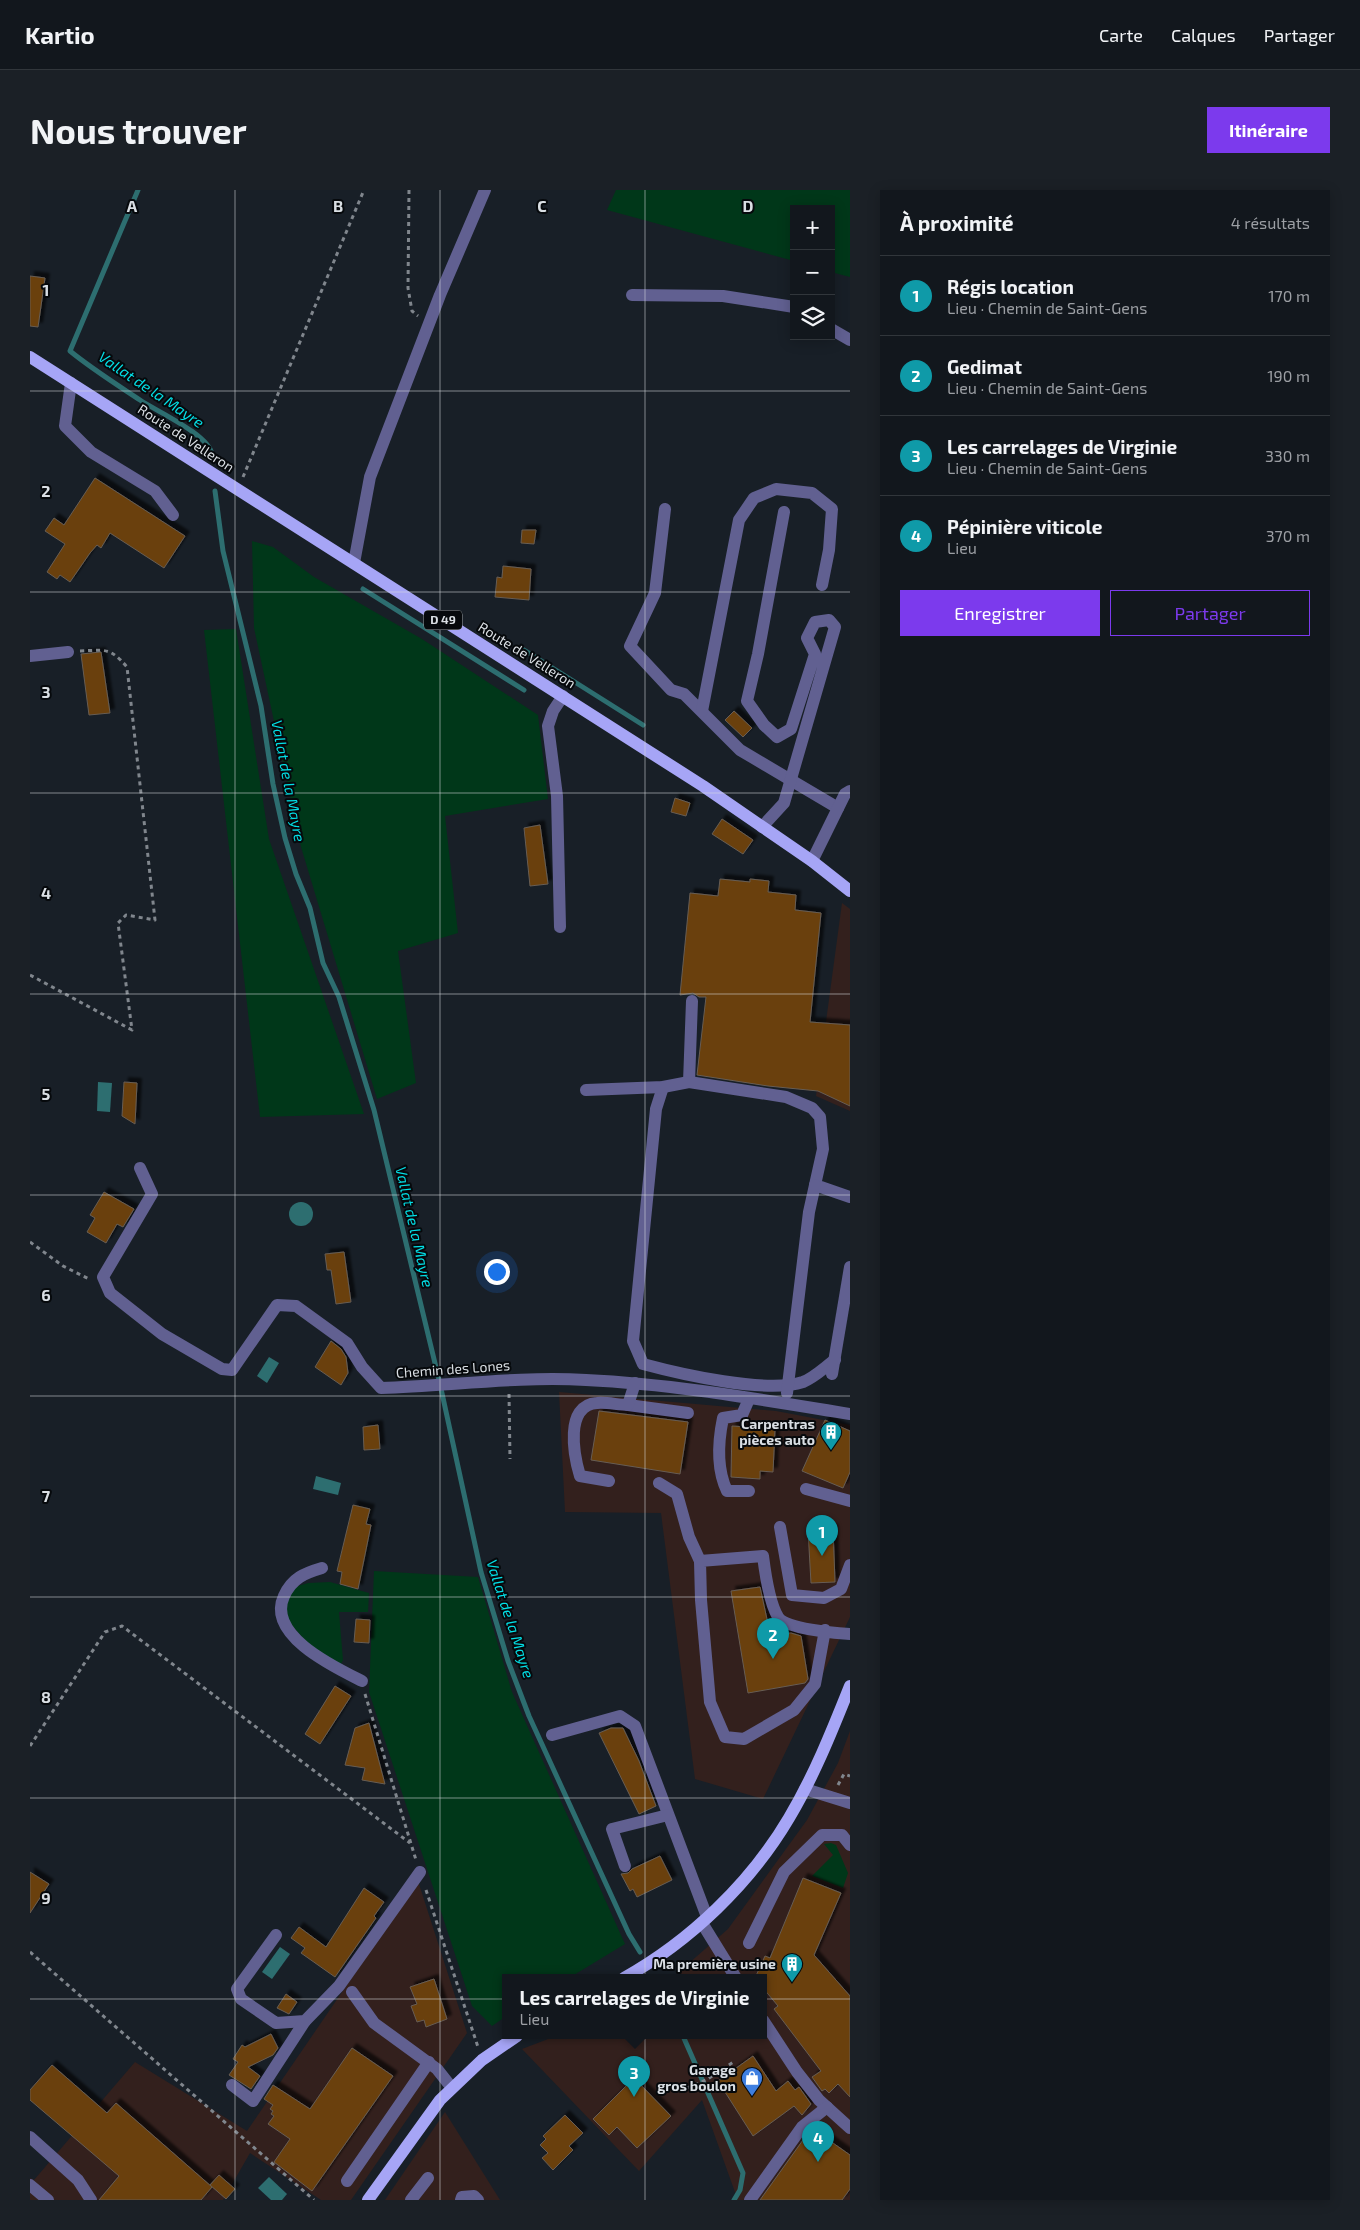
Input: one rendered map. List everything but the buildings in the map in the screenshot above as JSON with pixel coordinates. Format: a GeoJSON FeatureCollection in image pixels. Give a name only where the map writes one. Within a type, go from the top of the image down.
{"type":"FeatureCollection","features":[{"type":"Feature","properties":{"kind":"main road","name":"Route de Velleron"},"geometry":{"type":"LineString","coordinates":[[30,357],[563,696],[762,827],[812,861],[850,891]]}},
{"type":"Feature","properties":{"kind":"main road"},"geometry":{"type":"LineString","coordinates":[[631,1974],[660,1957],[705,1920],[739,1884],[766,1851],[788,1819],[805,1789],[824,1750],[850,1686]]}},
{"type":"Feature","properties":{"kind":"main road"},"geometry":{"type":"LineString","coordinates":[[368,2200],[440,2100],[482,2060],[513,2039]]}},
{"type":"Feature","properties":{"kind":"street"},"geometry":{"type":"LineString","coordinates":[[354,563],[370,476],[428,324],[485,190]]}},
{"type":"Feature","properties":{"kind":"street"},"geometry":{"type":"LineString","coordinates":[[632,295],[723,296],[790,306]]}},
{"type":"Feature","properties":{"kind":"street"},"geometry":{"type":"LineString","coordinates":[[835,331],[850,340]]}},
{"type":"Feature","properties":{"kind":"street"},"geometry":{"type":"LineString","coordinates":[[71,383],[65,426],[91,452],[156,491],[172,515]]}},
{"type":"Feature","properties":{"kind":"street"},"geometry":{"type":"LineString","coordinates":[[702,712],[739,520],[754,498],[776,489],[812,493],[832,510],[829,550],[822,585]]}},
{"type":"Feature","properties":{"kind":"street"},"geometry":{"type":"LineString","coordinates":[[664,509],[655,593],[630,646],[671,690],[684,694],[740,750],[838,808]]}},
{"type":"Feature","properties":{"kind":"street"},"geometry":{"type":"LineString","coordinates":[[762,827],[784,803],[835,627],[829,620],[815,622],[808,638],[815,654],[791,729],[777,737],[764,725],[747,701],[758,654],[784,512]]}},
{"type":"Feature","properties":{"kind":"street"},"geometry":{"type":"LineString","coordinates":[[30,656],[68,652]]}},
{"type":"Feature","properties":{"kind":"street"},"geometry":{"type":"LineString","coordinates":[[560,927],[557,796],[548,726],[553,711],[563,696]]}},
{"type":"Feature","properties":{"kind":"street"},"geometry":{"type":"LineString","coordinates":[[812,861],[845,794],[850,792]]}},
{"type":"Feature","properties":{"kind":"street"},"geometry":{"type":"LineString","coordinates":[[689,1082],[692,1001]]}},
{"type":"Feature","properties":{"kind":"street"},"geometry":{"type":"LineString","coordinates":[[586,1090],[662,1087],[689,1082],[786,1097],[812,1108],[820,1117],[823,1149],[809,1212],[786,1403]]}},
{"type":"Feature","properties":{"kind":"street"},"geometry":{"type":"LineString","coordinates":[[662,1087],[656,1109],[633,1341],[643,1364],[678,1374],[788,1386],[805,1381],[835,1360]]}},
{"type":"Feature","properties":{"kind":"street"},"geometry":{"type":"LineString","coordinates":[[110,1294],[103,1277],[152,1194],[140,1168]]}},
{"type":"Feature","properties":{"kind":"street"},"geometry":{"type":"LineString","coordinates":[[815,1185],[850,1197]]}},
{"type":"Feature","properties":{"kind":"street"},"geometry":{"type":"LineString","coordinates":[[832,1374],[850,1267]]}},
{"type":"Feature","properties":{"kind":"street","name":"Chemin des Lones"},"geometry":{"type":"LineString","coordinates":[[110,1294],[162,1334],[222,1369],[232,1370],[277,1305],[296,1306],[347,1343],[362,1367],[381,1388],[510,1380],[585,1380],[635,1383],[786,1403],[850,1414]]}},
{"type":"Feature","properties":{"kind":"street"},"geometry":{"type":"LineString","coordinates":[[628,1405],[635,1383]]}},
{"type":"Feature","properties":{"kind":"street"},"geometry":{"type":"LineString","coordinates":[[749,1399],[742,1415],[724,1418],[720,1431],[720,1477],[727,1492],[749,1491]]}},
{"type":"Feature","properties":{"kind":"street"},"geometry":{"type":"LineString","coordinates":[[609,1480],[580,1476],[575,1458],[574,1423],[582,1408],[595,1403],[628,1405],[688,1413]]}},
{"type":"Feature","properties":{"kind":"street"},"geometry":{"type":"LineString","coordinates":[[659,1483],[677,1494],[689,1537],[700,1561],[701,1600],[710,1702],[725,1737],[744,1739],[794,1710],[815,1684],[825,1630]]}},
{"type":"Feature","properties":{"kind":"street"},"geometry":{"type":"LineString","coordinates":[[806,1489],[850,1501]]}},
{"type":"Feature","properties":{"kind":"street"},"geometry":{"type":"LineString","coordinates":[[780,1527],[792,1595],[824,1598],[841,1589],[850,1565]]}},
{"type":"Feature","properties":{"kind":"street"},"geometry":{"type":"LineString","coordinates":[[700,1561],[763,1556],[767,1582],[779,1618],[792,1627],[850,1634]]}},
{"type":"Feature","properties":{"kind":"street"},"geometry":{"type":"LineString","coordinates":[[322,1568],[303,1574],[289,1585],[282,1600],[281,1615],[288,1632],[305,1648],[362,1680]]}},
{"type":"Feature","properties":{"kind":"street"},"geometry":{"type":"LineString","coordinates":[[552,1735],[620,1716],[636,1726],[705,1920],[734,1974]]}},
{"type":"Feature","properties":{"kind":"street"},"geometry":{"type":"LineString","coordinates":[[805,1789],[850,1803]]}},
{"type":"Feature","properties":{"kind":"street"},"geometry":{"type":"LineString","coordinates":[[625,1866],[612,1829],[668,1815]]}},
{"type":"Feature","properties":{"kind":"street"},"geometry":{"type":"LineString","coordinates":[[750,1943],[784,1872],[822,1835],[842,1835],[850,1845]]}},
{"type":"Feature","properties":{"kind":"street"},"geometry":{"type":"LineString","coordinates":[[232,2085],[252,2101],[305,2020],[339,1986],[420,1872]]}},
{"type":"Feature","properties":{"kind":"street"},"geometry":{"type":"LineString","coordinates":[[276,1934],[237,1990],[241,1999],[276,2023],[305,2020]]}},
{"type":"Feature","properties":{"kind":"street"},"geometry":{"type":"LineString","coordinates":[[352,1992],[374,2023],[429,2062],[452,2088]]}},
{"type":"Feature","properties":{"kind":"street"},"geometry":{"type":"LineString","coordinates":[[767,2026],[797,2072],[827,2107],[850,2128]]}},
{"type":"Feature","properties":{"kind":"street"},"geometry":{"type":"LineString","coordinates":[[347,2181],[429,2062]]}},
{"type":"Feature","properties":{"kind":"street"},"geometry":{"type":"LineString","coordinates":[[750,2200],[802,2128],[827,2107]]}},
{"type":"Feature","properties":{"kind":"street"},"geometry":{"type":"LineString","coordinates":[[30,2137],[78,2180],[91,2200]]}},
{"type":"Feature","properties":{"kind":"street"},"geometry":{"type":"LineString","coordinates":[[411,2200],[428,2178]]}},
{"type":"Feature","properties":{"kind":"street"},"geometry":{"type":"LineString","coordinates":[[30,2185],[48,2200]]}},
{"type":"Feature","properties":{"kind":"street"},"geometry":{"type":"LineString","coordinates":[[461,2200],[462,2197],[474,2196],[478,2200]]}},
{"type":"Feature","properties":{"kind":"path"},"geometry":{"type":"LineString","coordinates":[[238,489],[364,190]]}},
{"type":"Feature","properties":{"kind":"path"},"geometry":{"type":"LineString","coordinates":[[409,190],[410,296],[412,312],[428,324]]}},
{"type":"Feature","properties":{"kind":"path"},"geometry":{"type":"LineString","coordinates":[[30,975],[132,1030],[118,923],[126,915],[155,920],[127,667],[117,655],[108,650],[68,652]]}},
{"type":"Feature","properties":{"kind":"path"},"geometry":{"type":"LineString","coordinates":[[30,1242],[63,1266],[83,1275],[110,1294]]}},
{"type":"Feature","properties":{"kind":"path"},"geometry":{"type":"LineString","coordinates":[[510,1380],[508,1408],[510,1459]]}},
{"type":"Feature","properties":{"kind":"path"},"geometry":{"type":"LineString","coordinates":[[30,1746],[105,1632],[122,1626],[410,1843]]}},
{"type":"Feature","properties":{"kind":"path"},"geometry":{"type":"LineString","coordinates":[[839,1785],[844,1774],[850,1776]]}},
{"type":"Feature","properties":{"kind":"path"},"geometry":{"type":"LineString","coordinates":[[30,1952],[314,2200]]}},
{"type":"Feature","properties":{"kind":"path"},"geometry":{"type":"LineString","coordinates":[[687,2088],[706,2080],[734,2061]]}},
{"type":"Feature","properties":{"kind":"shaded area"},"geometry":{"type":"Polygon","coordinates":[[[616,190],[850,190],[850,277],[835,273],[835,205],[790,205],[790,260],[607,210],[616,190]]]}},
{"type":"Feature","properties":{"kind":"shaded area"},"geometry":{"type":"Polygon","coordinates":[[[252,541],[273,547],[314,577],[422,639],[538,715],[548,799],[445,816],[458,933],[398,951],[416,1083],[377,1099],[301,847],[254,628],[252,541]]]}},
{"type":"Feature","properties":{"kind":"shaded area"},"geometry":{"type":"Polygon","coordinates":[[[236,629],[269,839],[364,1114],[260,1117],[204,630],[236,629]]]}},
{"type":"Feature","properties":{"kind":"shaded area"},"geometry":{"type":"Polygon","coordinates":[[[842,903],[850,909],[850,1111],[816,1096],[842,903]]]}},
{"type":"Feature","properties":{"kind":"shaded area"},"geometry":{"type":"Polygon","coordinates":[[[98,1082],[112,1083],[110,1112],[97,1111],[98,1082]]]}},
{"type":"Feature","properties":{"kind":"shaded area"},"geometry":{"type":"Polygon","coordinates":[[[301,1202],[310,1205],[313,1214],[310,1223],[301,1226],[292,1223],[289,1214],[292,1205],[301,1202]]]}},
{"type":"Feature","properties":{"kind":"shaded area"},"geometry":{"type":"Polygon","coordinates":[[[269,1357],[279,1363],[267,1383],[257,1376],[269,1357]]]}},
{"type":"Feature","properties":{"kind":"shaded area"},"geometry":{"type":"Polygon","coordinates":[[[559,1392],[776,1411],[850,1425],[850,1617],[763,1799],[695,1779],[661,1513],[565,1512],[559,1392]]]}},
{"type":"Feature","properties":{"kind":"shaded area"},"geometry":{"type":"Polygon","coordinates":[[[316,1476],[341,1483],[338,1495],[313,1489],[316,1476]]]}},
{"type":"Feature","properties":{"kind":"shaded area"},"geometry":{"type":"Polygon","coordinates":[[[374,1571],[478,1577],[512,1692],[625,1944],[576,1974],[502,1974],[502,2019],[492,2026],[472,2006],[369,1692],[374,1571]]]}},
{"type":"Feature","properties":{"kind":"shaded area"},"geometry":{"type":"Polygon","coordinates":[[[330,1582],[369,1593],[368,1612],[339,1612],[343,1660],[341,1664],[312,1649],[286,1618],[287,1601],[295,1587],[308,1583],[330,1582]]]}},
{"type":"Feature","properties":{"kind":"shaded area"},"geometry":{"type":"Polygon","coordinates":[[[850,1731],[850,2200],[733,2200],[736,2195],[702,2100],[639,2171],[522,2049],[548,2039],[767,2039],[767,1974],[677,1974],[728,1929],[807,1820],[838,1763],[850,1731]]]}},
{"type":"Feature","properties":{"kind":"shaded area"},"geometry":{"type":"Polygon","coordinates":[[[831,1843],[836,1845],[848,1873],[843,1888],[812,1876],[833,1855],[824,1844],[831,1843]]]}},
{"type":"Feature","properties":{"kind":"shaded area"},"geometry":{"type":"Polygon","coordinates":[[[418,1881],[467,2033],[351,2200],[321,2200],[250,2153],[223,2200],[30,2200],[30,2178],[34,2180],[135,2062],[247,2131],[418,1881]]]}},
{"type":"Feature","properties":{"kind":"shaded area"},"geometry":{"type":"Polygon","coordinates":[[[280,1947],[290,1954],[272,1979],[262,1972],[280,1947]]]}},
{"type":"Feature","properties":{"kind":"shaded area"},"geometry":{"type":"Polygon","coordinates":[[[445,2112],[500,2200],[385,2200],[445,2112]]]}},
{"type":"Feature","properties":{"kind":"shaded area"},"geometry":{"type":"Polygon","coordinates":[[[269,2177],[287,2194],[282,2200],[271,2200],[258,2188],[269,2177]]]}},
{"type":"Feature","properties":{"kind":"waterway","name":"Vallat de la Mayre"},"geometry":{"type":"LineString","coordinates":[[138,190],[70,351],[140,400],[193,432],[209,447],[212,455]]}},
{"type":"Feature","properties":{"kind":"waterway","name":"Vallat de la Mayre"},"geometry":{"type":"LineString","coordinates":[[215,491],[223,551],[261,706],[273,784],[285,838],[296,874],[310,908],[323,963],[339,997],[374,1110],[440,1384],[481,1572],[508,1661],[529,1716],[629,1934],[640,1952]]}},
{"type":"Feature","properties":{"kind":"waterway"},"geometry":{"type":"LineString","coordinates":[[363,589],[524,690]]}},
{"type":"Feature","properties":{"kind":"waterway"},"geometry":{"type":"LineString","coordinates":[[524,650],[643,725]]}},
{"type":"Feature","properties":{"kind":"waterway","name":"Vallat de la Mayre"},"geometry":{"type":"LineString","coordinates":[[684,2039],[743,2173],[740,2190],[734,2200]]}},
{"type":"Feature","properties":{"kind":"place","name":"Carpentras pièces auto"},"geometry":{"type":"Point","coordinates":[831,1451]}},
{"type":"Feature","properties":{"kind":"place","name":"Régis location"},"geometry":{"type":"Point","coordinates":[822,1556]}},
{"type":"Feature","properties":{"kind":"place","name":"Gedimat"},"geometry":{"type":"Point","coordinates":[773,1659]}},
{"type":"Feature","properties":{"kind":"place","name":"Ma première usine"},"geometry":{"type":"Point","coordinates":[792,1983]}},
{"type":"Feature","properties":{"kind":"place","name":"Les carrelages de Virginie"},"geometry":{"type":"Point","coordinates":[634,2097]}},
{"type":"Feature","properties":{"kind":"place","name":"Garage gros boulon"},"geometry":{"type":"Point","coordinates":[752,2097]}},
{"type":"Feature","properties":{"kind":"place","name":"Pépinière viticole"},"geometry":{"type":"Point","coordinates":[818,2162]}}]}
